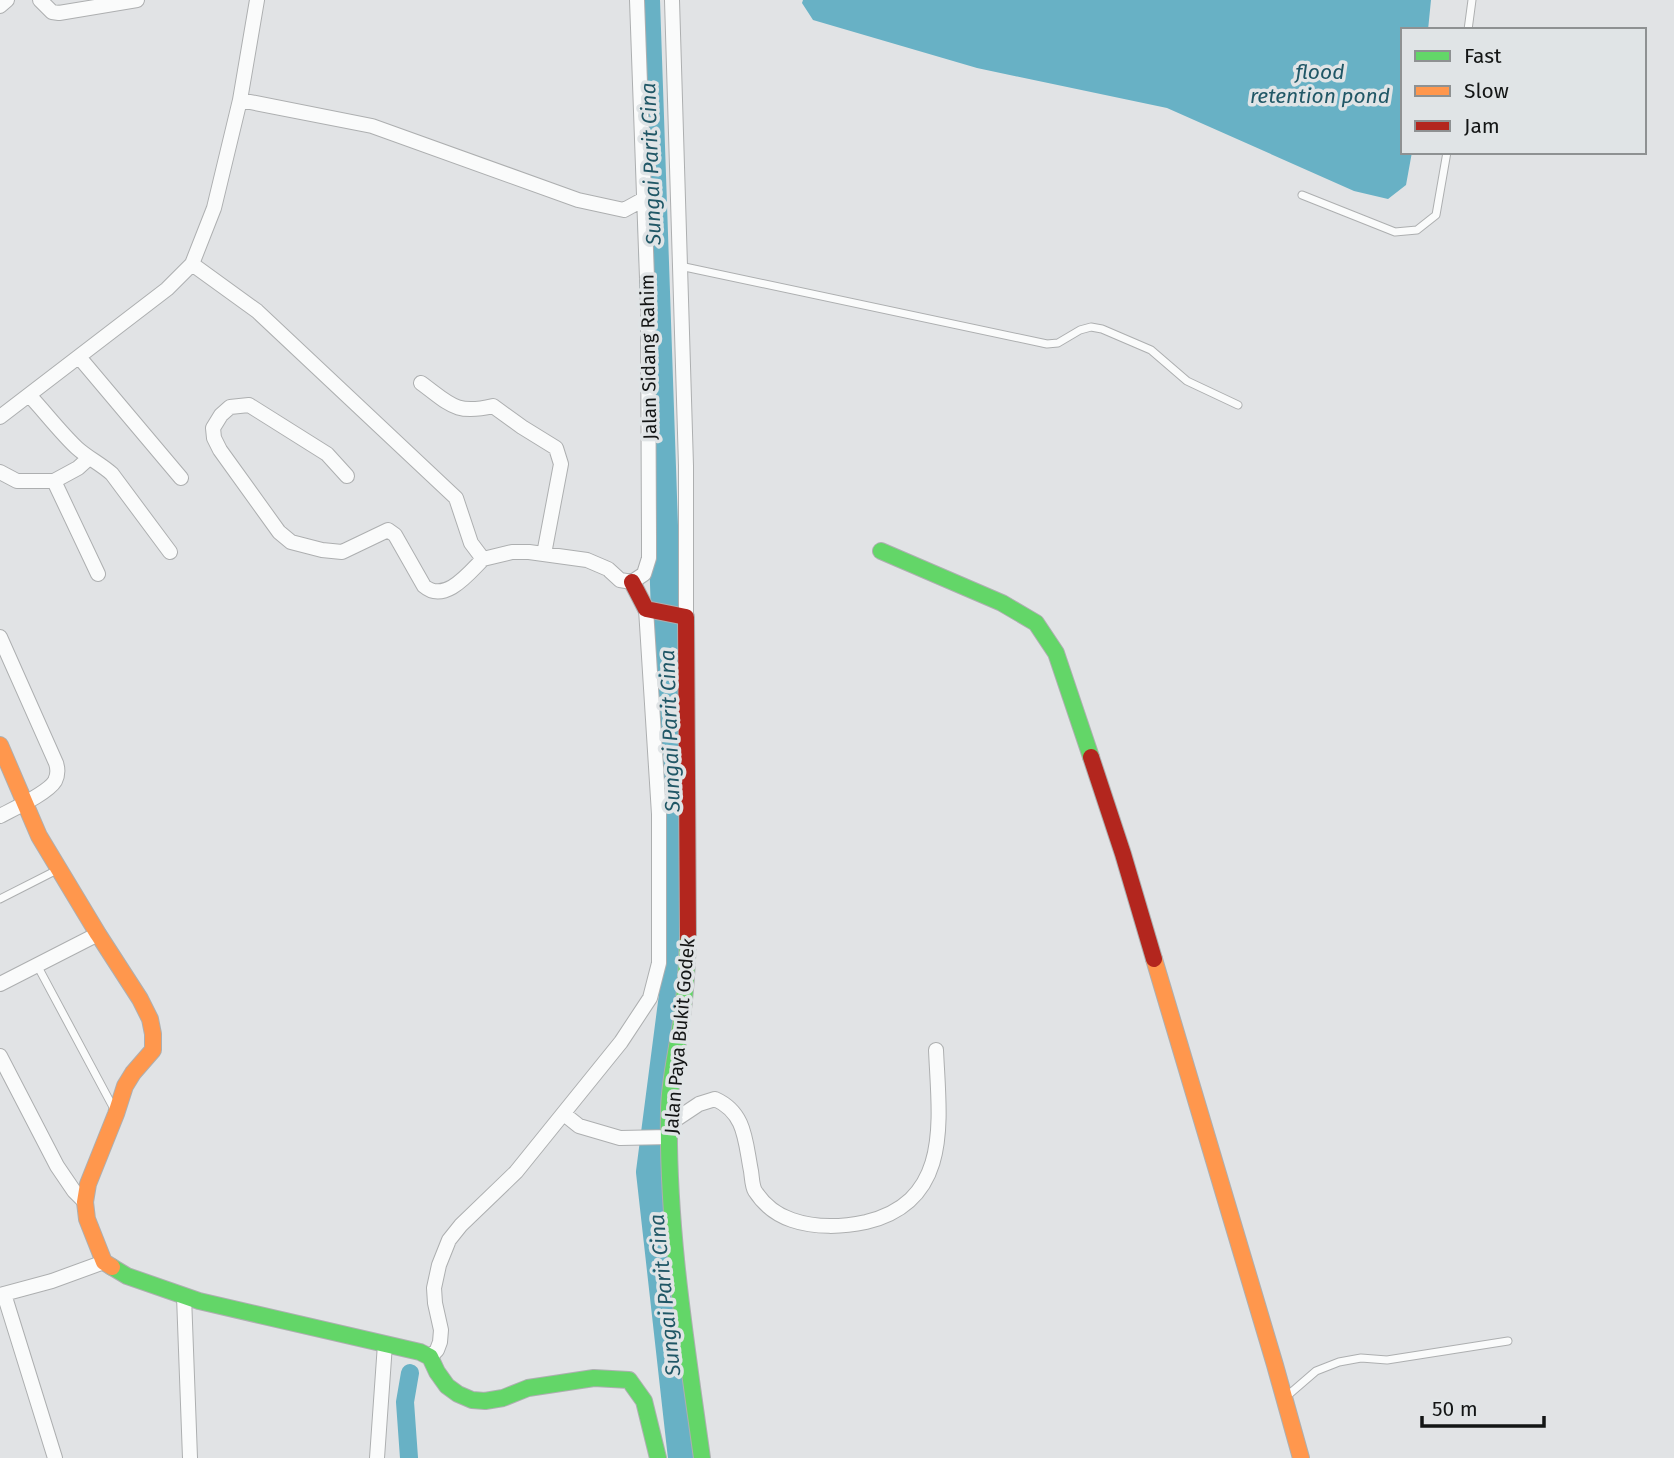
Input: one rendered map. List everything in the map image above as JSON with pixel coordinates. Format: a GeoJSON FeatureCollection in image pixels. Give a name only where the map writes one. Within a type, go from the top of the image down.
{"type":"FeatureCollection","features":[{"type":"Feature","properties":{"kind":"street"},"geometry":{"type":"LineString","coordinates":[[0,6],[8,0]]}},
{"type":"Feature","properties":{"kind":"street"},"geometry":{"type":"LineString","coordinates":[[40,0],[52,12],[59,13],[137,0]]}},
{"type":"Feature","properties":{"kind":"street"},"geometry":{"type":"LineString","coordinates":[[0,417],[167,289],[192,264],[214,208],[240,100],[257,0]]}},
{"type":"Feature","properties":{"kind":"street","name":"Jalan Sidang Rahim"},"geometry":{"type":"LineString","coordinates":[[638,0],[648,306],[649,558],[643,574],[641,597]]}},
{"type":"Feature","properties":{"kind":"street"},"geometry":{"type":"LineString","coordinates":[[347,476],[327,454],[248,405],[230,407],[221,415],[213,429],[220,450],[279,532],[291,542],[342,552],[387,530],[395,535],[424,586],[437,593],[461,580],[483,559],[512,552],[587,560],[608,569],[641,597],[684,616],[686,466],[672,0]]}},
{"type":"Feature","properties":{"kind":"street"},"geometry":{"type":"LineString","coordinates":[[240,100],[372,126],[578,200],[624,210],[644,199]]}},
{"type":"Feature","properties":{"kind":"street"},"geometry":{"type":"LineString","coordinates":[[192,264],[257,311],[456,498],[471,543],[483,559]]}},
{"type":"Feature","properties":{"kind":"street"},"geometry":{"type":"LineString","coordinates":[[79,357],[181,478]]}},
{"type":"Feature","properties":{"kind":"street"},"geometry":{"type":"LineString","coordinates":[[421,383],[454,408],[475,410],[493,406],[556,448],[561,464],[544,554]]}},
{"type":"Feature","properties":{"kind":"street"},"geometry":{"type":"LineString","coordinates":[[29,395],[75,446],[112,474],[170,552]]}},
{"type":"Feature","properties":{"kind":"street"},"geometry":{"type":"LineString","coordinates":[[0,472],[17,481],[54,481],[67,475],[89,458]]}},
{"type":"Feature","properties":{"kind":"street"},"geometry":{"type":"LineString","coordinates":[[54,481],[98,574]]}},
{"type":"Feature","properties":{"kind":"street"},"geometry":{"type":"LineString","coordinates":[[881,551],[1002,603],[1036,623],[1056,653],[1123,854],[1301,1458]]}},
{"type":"Feature","properties":{"kind":"street"},"geometry":{"type":"LineString","coordinates":[[430,1357],[437,1350],[441,1330],[434,1288],[449,1240],[461,1225],[570,1119],[650,998],[659,963],[659,814],[641,597]]}},
{"type":"Feature","properties":{"kind":"street","name":"Jalan Paya Bukit Godek"},"geometry":{"type":"LineString","coordinates":[[684,616],[689,655],[686,712],[689,923],[685,996],[666,1133],[676,1271],[702,1458]]}},
{"type":"Feature","properties":{"kind":"street"},"geometry":{"type":"LineString","coordinates":[[0,637],[58,770],[55,780],[48,788],[0,816]]}},
{"type":"Feature","properties":{"kind":"street"},"geometry":{"type":"LineString","coordinates":[[0,745],[39,836],[150,1019],[152,1049],[125,1086],[88,1184],[85,1202],[87,1219],[104,1262],[127,1276],[199,1301],[420,1352],[430,1357],[447,1386],[472,1400],[503,1398],[528,1388],[594,1378],[629,1380],[643,1401],[658,1458]]}},
{"type":"Feature","properties":{"kind":"street"},"geometry":{"type":"LineString","coordinates":[[0,984],[98,934]]}},
{"type":"Feature","properties":{"kind":"street"},"geometry":{"type":"LineString","coordinates":[[570,1119],[620,1138],[641,1137],[666,1133],[699,1104],[715,1099],[736,1113],[743,1131],[754,1190],[770,1209],[793,1220],[824,1226],[853,1225],[877,1219],[900,1208],[918,1192],[930,1172],[936,1147],[939,1110],[936,1049]]}},
{"type":"Feature","properties":{"kind":"street"},"geometry":{"type":"LineString","coordinates":[[0,1056],[57,1166],[85,1202]]}},
{"type":"Feature","properties":{"kind":"street"},"geometry":{"type":"LineString","coordinates":[[55,1458],[2,1295],[104,1262]]}},
{"type":"Feature","properties":{"kind":"street"},"geometry":{"type":"LineString","coordinates":[[184,1296],[190,1458]]}},
{"type":"Feature","properties":{"kind":"street"},"geometry":{"type":"LineString","coordinates":[[377,1458],[386,1344]]}},
{"type":"Feature","properties":{"kind":"lane"},"geometry":{"type":"LineString","coordinates":[[1468,28],[1472,0]]}},
{"type":"Feature","properties":{"kind":"lane"},"geometry":{"type":"LineString","coordinates":[[1302,195],[1395,232],[1417,230],[1436,215],[1447,154]]}},
{"type":"Feature","properties":{"kind":"lane"},"geometry":{"type":"LineString","coordinates":[[680,266],[1047,344],[1058,343],[1080,330],[1091,327],[1102,329],[1151,350],[1186,381],[1238,405]]}},
{"type":"Feature","properties":{"kind":"lane"},"geometry":{"type":"LineString","coordinates":[[0,899],[59,869]]}},
{"type":"Feature","properties":{"kind":"lane"},"geometry":{"type":"LineString","coordinates":[[37,965],[116,1114]]}},
{"type":"Feature","properties":{"kind":"lane"},"geometry":{"type":"LineString","coordinates":[[1284,1398],[1315,1371],[1339,1362],[1361,1358],[1387,1360],[1508,1341]]}},
{"type":"Feature","properties":{"kind":"water","name":"flood retention pond"},"geometry":{"type":"Polygon","coordinates":[[[803,0],[1431,0],[1428,28],[1401,28],[1401,154],[1412,154],[1406,185],[1388,199],[1354,191],[1167,108],[977,68],[813,20],[802,3],[803,0]]]}},
{"type":"Feature","properties":{"kind":"waterway","name":"Sungai Parit Cina"},"geometry":{"type":"LineString","coordinates":[[645,0],[678,964],[651,1172],[683,1458]]}},
{"type":"Feature","properties":{"kind":"waterway"},"geometry":{"type":"LineString","coordinates":[[409,1458],[405,1402],[410,1373]]}},
{"type":"Feature","properties":{"kind":"traffic: fast"},"geometry":{"type":"LineString","coordinates":[[881,551],[1002,603],[1036,623],[1056,653],[1091,757]]}},
{"type":"Feature","properties":{"kind":"traffic: fast"},"geometry":{"type":"LineString","coordinates":[[688,937],[684,1001],[670,1090],[669,1155],[674,1242],[702,1458]]}},
{"type":"Feature","properties":{"kind":"traffic: fast"},"geometry":{"type":"LineString","coordinates":[[112,1267],[127,1276],[199,1301],[420,1352],[430,1357],[447,1386],[472,1400],[503,1398],[528,1388],[594,1378],[629,1380],[644,1401],[658,1458]]}},
{"type":"Feature","properties":{"kind":"traffic: slow"},"geometry":{"type":"LineString","coordinates":[[0,745],[39,836],[150,1019],[153,1050],[125,1086],[88,1184],[85,1202],[87,1219],[104,1262],[112,1267]]}},
{"type":"Feature","properties":{"kind":"traffic: slow"},"geometry":{"type":"LineString","coordinates":[[1154,959],[1301,1458]]}},
{"type":"Feature","properties":{"kind":"traffic: jam"},"geometry":{"type":"LineString","coordinates":[[632,582],[646,609],[686,617],[688,937]]}},
{"type":"Feature","properties":{"kind":"traffic: jam"},"geometry":{"type":"LineString","coordinates":[[1091,757],[1154,959]]}}]}
